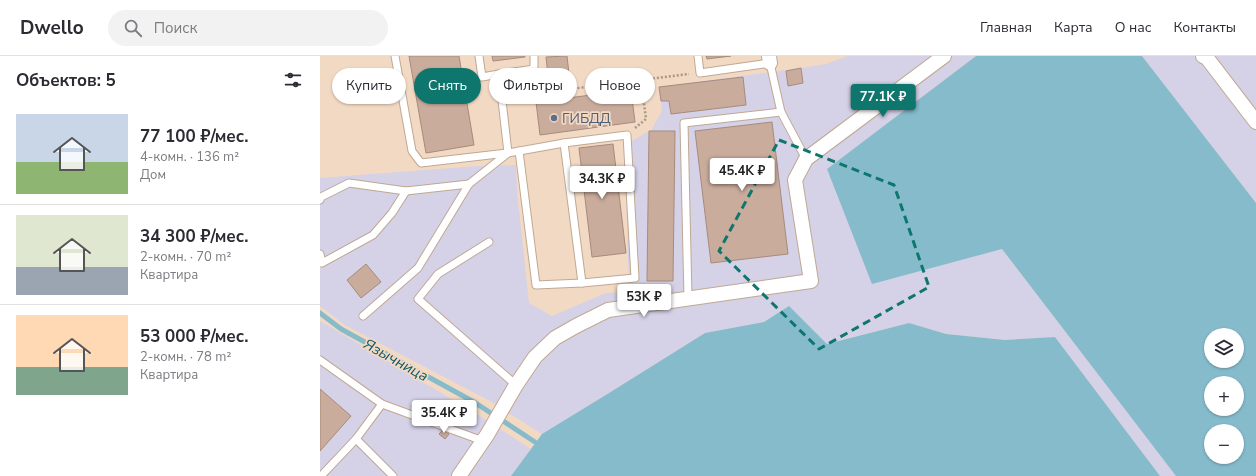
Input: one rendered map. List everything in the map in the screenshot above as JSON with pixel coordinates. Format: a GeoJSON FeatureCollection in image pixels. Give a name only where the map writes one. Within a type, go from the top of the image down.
{"type":"FeatureCollection","features":[{"type":"Feature","properties":{"kind":"street"},"geometry":{"type":"LineString","coordinates":[[459,476],[494,425],[516,386],[535,358],[555,338],[576,326],[608,310],[811,281],[795,180],[806,159],[944,56]]}},
{"type":"Feature","properties":{"kind":"street"},"geometry":{"type":"LineString","coordinates":[[1203,56],[1207,58],[1256,122]]}},
{"type":"Feature","properties":{"kind":"lane"},"geometry":{"type":"LineString","coordinates":[[396,56],[412,151],[421,163],[508,153],[564,143],[627,135],[635,278],[582,283],[536,285],[520,151]]}},
{"type":"Feature","properties":{"kind":"lane"},"geometry":{"type":"LineString","coordinates":[[479,56],[482,77],[489,76]]}},
{"type":"Feature","properties":{"kind":"lane"},"geometry":{"type":"LineString","coordinates":[[534,56],[534,68]]}},
{"type":"Feature","properties":{"kind":"lane"},"geometry":{"type":"LineString","coordinates":[[698,56],[700,73],[769,60],[781,112],[806,159]]}},
{"type":"Feature","properties":{"kind":"lane"},"geometry":{"type":"LineString","coordinates":[[502,104],[508,153]]}},
{"type":"Feature","properties":{"kind":"lane"},"geometry":{"type":"LineString","coordinates":[[688,298],[684,123],[781,112]]}},
{"type":"Feature","properties":{"kind":"lane"},"geometry":{"type":"LineString","coordinates":[[564,143],[582,283]]}},
{"type":"Feature","properties":{"kind":"lane"},"geometry":{"type":"LineString","coordinates":[[363,316],[418,268],[469,184],[508,153]]}},
{"type":"Feature","properties":{"kind":"lane"},"geometry":{"type":"LineString","coordinates":[[320,200],[321,197],[349,183],[406,191],[469,184]]}},
{"type":"Feature","properties":{"kind":"lane"},"geometry":{"type":"LineString","coordinates":[[320,254],[322,263],[373,235],[392,213],[406,191]]}},
{"type":"Feature","properties":{"kind":"lane"},"geometry":{"type":"LineString","coordinates":[[489,242],[438,274],[418,299],[516,386]]}},
{"type":"Feature","properties":{"kind":"lane"},"geometry":{"type":"LineString","coordinates":[[320,360],[382,404],[483,441]]}},
{"type":"Feature","properties":{"kind":"lane"},"geometry":{"type":"LineString","coordinates":[[321,476],[356,439],[382,404]]}},
{"type":"Feature","properties":{"kind":"lane"},"geometry":{"type":"LineString","coordinates":[[356,439],[393,476]]}},
{"type":"Feature","properties":{"kind":"path"},"geometry":{"type":"LineString","coordinates":[[655,78],[700,73]]}},
{"type":"Feature","properties":{"kind":"path"},"geometry":{"type":"LineString","coordinates":[[627,135],[646,119],[644,104]]}},
{"type":"Feature","properties":{"kind":"highlighted area"},"geometry":{"type":"Polygon","coordinates":[[[779,140],[894,185],[929,287],[819,349],[719,251],[779,140]]]}},
{"type":"Feature","properties":{"kind":"shaded area"},"geometry":{"type":"Polygon","coordinates":[[[848,56],[976,56],[827,169],[873,283],[1002,249],[1176,476],[1160,476],[1055,337],[1005,340],[946,334],[909,323],[827,344],[789,307],[764,322],[705,333],[542,434],[490,401],[345,325],[320,306],[320,178],[478,166],[516,165],[517,192],[529,303],[552,316],[606,293],[629,292],[625,145],[651,131],[662,111],[659,87],[826,64],[848,56]]]}},
{"type":"Feature","properties":{"kind":"shaded area"},"geometry":{"type":"Polygon","coordinates":[[[1142,56],[1256,56],[1256,203],[1142,56]]]}},
{"type":"Feature","properties":{"kind":"shaded area"},"geometry":{"type":"Polygon","coordinates":[[[320,321],[480,416],[531,449],[511,476],[320,476],[320,321]]]}},
{"type":"Feature","properties":{"kind":"water"},"geometry":{"type":"Polygon","coordinates":[[[976,56],[1142,56],[1256,203],[1256,476],[1176,476],[1002,249],[872,284],[827,169],[976,56]]]}},
{"type":"Feature","properties":{"kind":"water"},"geometry":{"type":"Polygon","coordinates":[[[789,306],[827,344],[909,323],[946,334],[1005,340],[1055,337],[1160,476],[511,476],[542,434],[705,333],[764,322],[789,306]]]}},
{"type":"Feature","properties":{"kind":"building"},"geometry":{"type":"Polygon","coordinates":[[[409,56],[459,56],[461,68],[414,68],[414,85],[409,56]]]}},
{"type":"Feature","properties":{"kind":"building"},"geometry":{"type":"Polygon","coordinates":[[[492,56],[525,56],[525,57],[493,61],[492,56]]]}},
{"type":"Feature","properties":{"kind":"building"},"geometry":{"type":"Polygon","coordinates":[[[567,56],[568,68],[547,68],[546,57],[567,56]]]}},
{"type":"Feature","properties":{"kind":"building"},"geometry":{"type":"Polygon","coordinates":[[[706,56],[731,56],[707,59],[706,56]]]}},
{"type":"Feature","properties":{"kind":"building"},"geometry":{"type":"Polygon","coordinates":[[[801,68],[803,83],[788,86],[786,71],[801,68]]]}},
{"type":"Feature","properties":{"kind":"building"},"geometry":{"type":"Polygon","coordinates":[[[743,77],[746,105],[671,114],[669,101],[661,101],[659,87],[743,77]]]}},
{"type":"Feature","properties":{"kind":"building"},"geometry":{"type":"Polygon","coordinates":[[[585,96],[585,104],[633,104],[635,122],[540,135],[536,104],[577,104],[577,97],[585,96]]]}},
{"type":"Feature","properties":{"kind":"building"},"geometry":{"type":"Polygon","coordinates":[[[417,104],[467,104],[474,145],[426,153],[417,104]]]}},
{"type":"Feature","properties":{"kind":"building"},"geometry":{"type":"Polygon","coordinates":[[[772,122],[788,254],[711,263],[695,131],[772,122]]]}},
{"type":"Feature","properties":{"kind":"building"},"geometry":{"type":"Polygon","coordinates":[[[649,131],[675,131],[673,281],[647,281],[649,131]]]}},
{"type":"Feature","properties":{"kind":"building"},"geometry":{"type":"Polygon","coordinates":[[[613,144],[626,253],[592,257],[579,148],[613,144]]]}},
{"type":"Feature","properties":{"kind":"building"},"geometry":{"type":"Polygon","coordinates":[[[366,264],[381,282],[361,298],[347,280],[366,264]]]}},
{"type":"Feature","properties":{"kind":"building"},"geometry":{"type":"Polygon","coordinates":[[[320,389],[351,416],[320,451],[320,389]]]}},
{"type":"Feature","properties":{"kind":"building"},"geometry":{"type":"Polygon","coordinates":[[[443,430],[449,434],[445,439],[439,434],[443,430]]]}},
{"type":"Feature","properties":{"kind":"waterway","name":"Язычница"},"geometry":{"type":"LineString","coordinates":[[320,313],[341,329],[474,402],[535,442]]}},
{"type":"Feature","properties":{"kind":"place","name":"ГИБДД"},"geometry":{"type":"Point","coordinates":[554,118]}}]}
